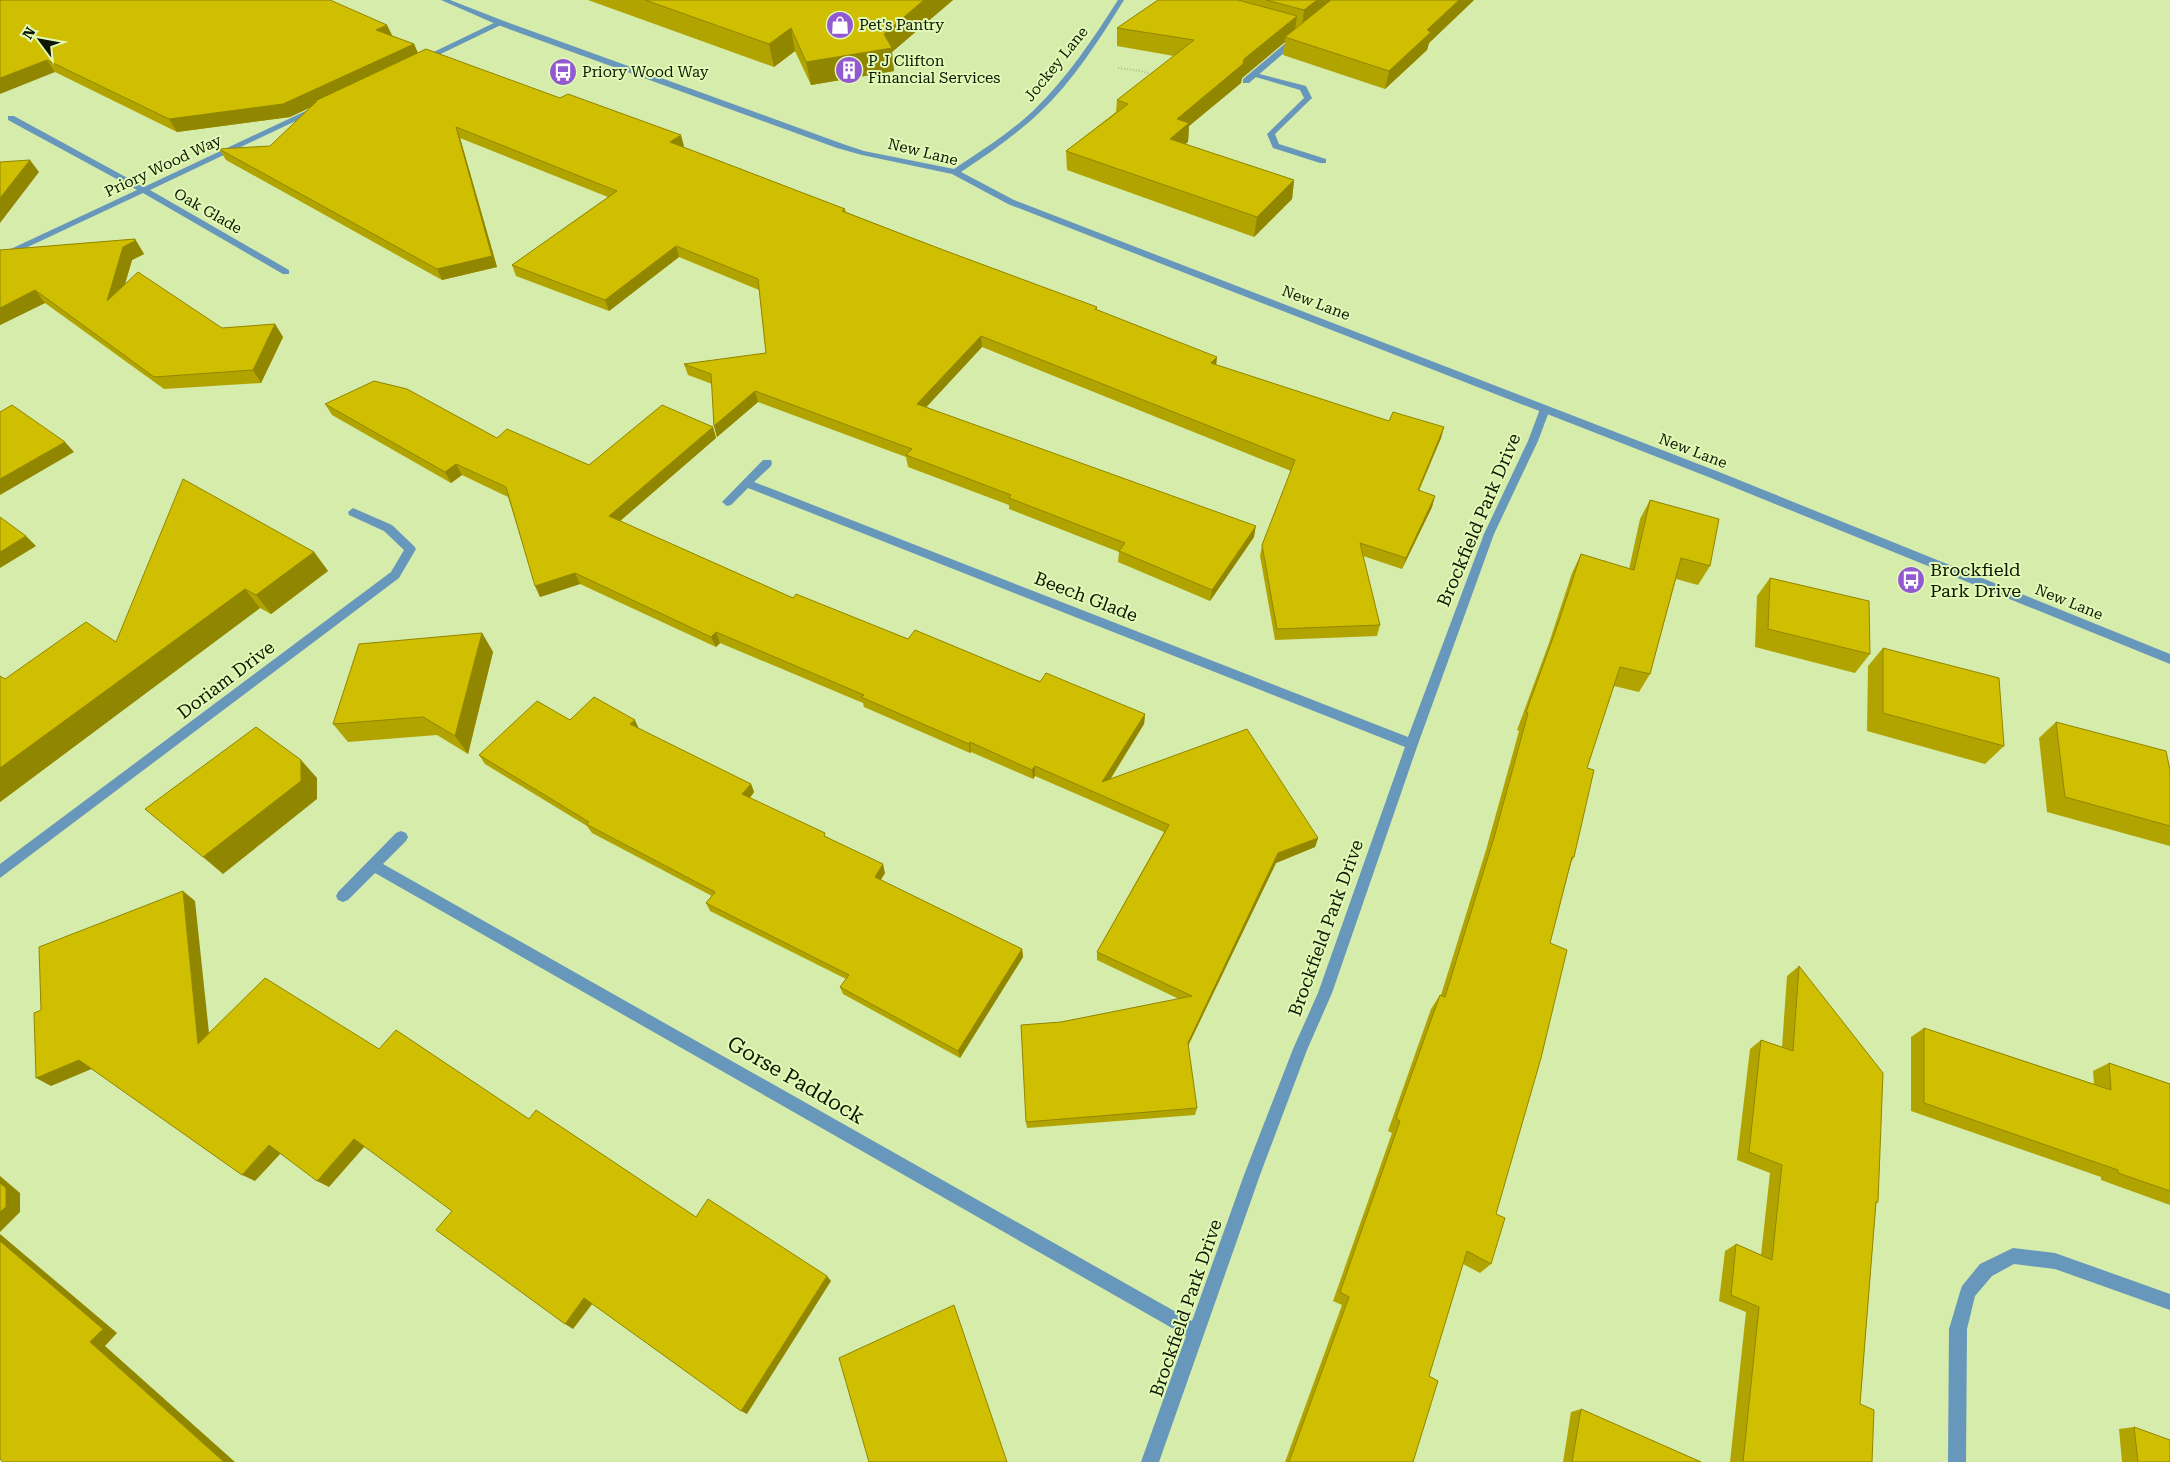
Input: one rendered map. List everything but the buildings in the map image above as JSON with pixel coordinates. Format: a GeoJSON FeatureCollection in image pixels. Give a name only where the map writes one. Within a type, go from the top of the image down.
{"type":"FeatureCollection","features":[{"type":"Feature","properties":{"kind":"street","name":"New Lane"},"geometry":{"type":"LineString","coordinates":[[444,0],[501,23],[840,146],[862,153],[955,172],[1011,202],[1149,254],[1871,537],[2170,659]]}},
{"type":"Feature","properties":{"kind":"street","name":"Jockey Lane"},"geometry":{"type":"LineString","coordinates":[[955,172],[1016,130],[1047,101],[1087,50],[1122,0]]}},
{"type":"Feature","properties":{"kind":"street"},"geometry":{"type":"LineString","coordinates":[[413,64],[501,23]]}},
{"type":"Feature","properties":{"kind":"street"},"geometry":{"type":"LineString","coordinates":[[1246,81],[1303,34],[1294,31]]}},
{"type":"Feature","properties":{"kind":"street"},"geometry":{"type":"LineString","coordinates":[[1255,74],[1303,88],[1308,98],[1271,134],[1276,146],[1322,161]]}},
{"type":"Feature","properties":{"kind":"street","name":"Priory Wood Way"},"geometry":{"type":"LineString","coordinates":[[0,258],[323,106]]}},
{"type":"Feature","properties":{"kind":"street","name":"Oak Glade"},"geometry":{"type":"LineString","coordinates":[[11,118],[144,190],[286,272]]}},
{"type":"Feature","properties":{"kind":"street","name":"Brockfield Park Drive"},"geometry":{"type":"LineString","coordinates":[[1150,1462],[1252,1175],[1300,1049],[1325,993],[1412,744],[1489,534],[1533,441],[1545,409]]}},
{"type":"Feature","properties":{"kind":"street"},"geometry":{"type":"LineString","coordinates":[[727,502],[767,463]]}},
{"type":"Feature","properties":{"kind":"street","name":"Beech Glade"},"geometry":{"type":"LineString","coordinates":[[746,483],[1412,744]]}},
{"type":"Feature","properties":{"kind":"street","name":"Doriam Drive"},"geometry":{"type":"LineString","coordinates":[[0,872],[395,574],[410,549],[388,528],[353,512]]}},
{"type":"Feature","properties":{"kind":"street"},"geometry":{"type":"LineString","coordinates":[[343,896],[401,837]]}},
{"type":"Feature","properties":{"kind":"street","name":"Gorse Paddock"},"geometry":{"type":"LineString","coordinates":[[373,865],[1197,1333]]}},
{"type":"Feature","properties":{"kind":"street"},"geometry":{"type":"LineString","coordinates":[[1957,1462],[1958,1329],[1968,1292],[1986,1270],[2013,1256],[2055,1261],[2170,1302]]}},
{"type":"Feature","properties":{"kind":"path"},"geometry":{"type":"LineString","coordinates":[[1116,68],[1141,71],[1158,76]]}},
{"type":"Feature","properties":{"kind":"place","name":"Pet's Pantry"},"geometry":{"type":"Point","coordinates":[840,25]}},
{"type":"Feature","properties":{"kind":"place","name":"P J Clifton Financial Services"},"geometry":{"type":"Point","coordinates":[849,70]}},
{"type":"Feature","properties":{"kind":"place","name":"Priory Wood Way"},"geometry":{"type":"Point","coordinates":[563,72]}},
{"type":"Feature","properties":{"kind":"place","name":"Brockfield Park Drive"},"geometry":{"type":"Point","coordinates":[1911,580]}}]}
